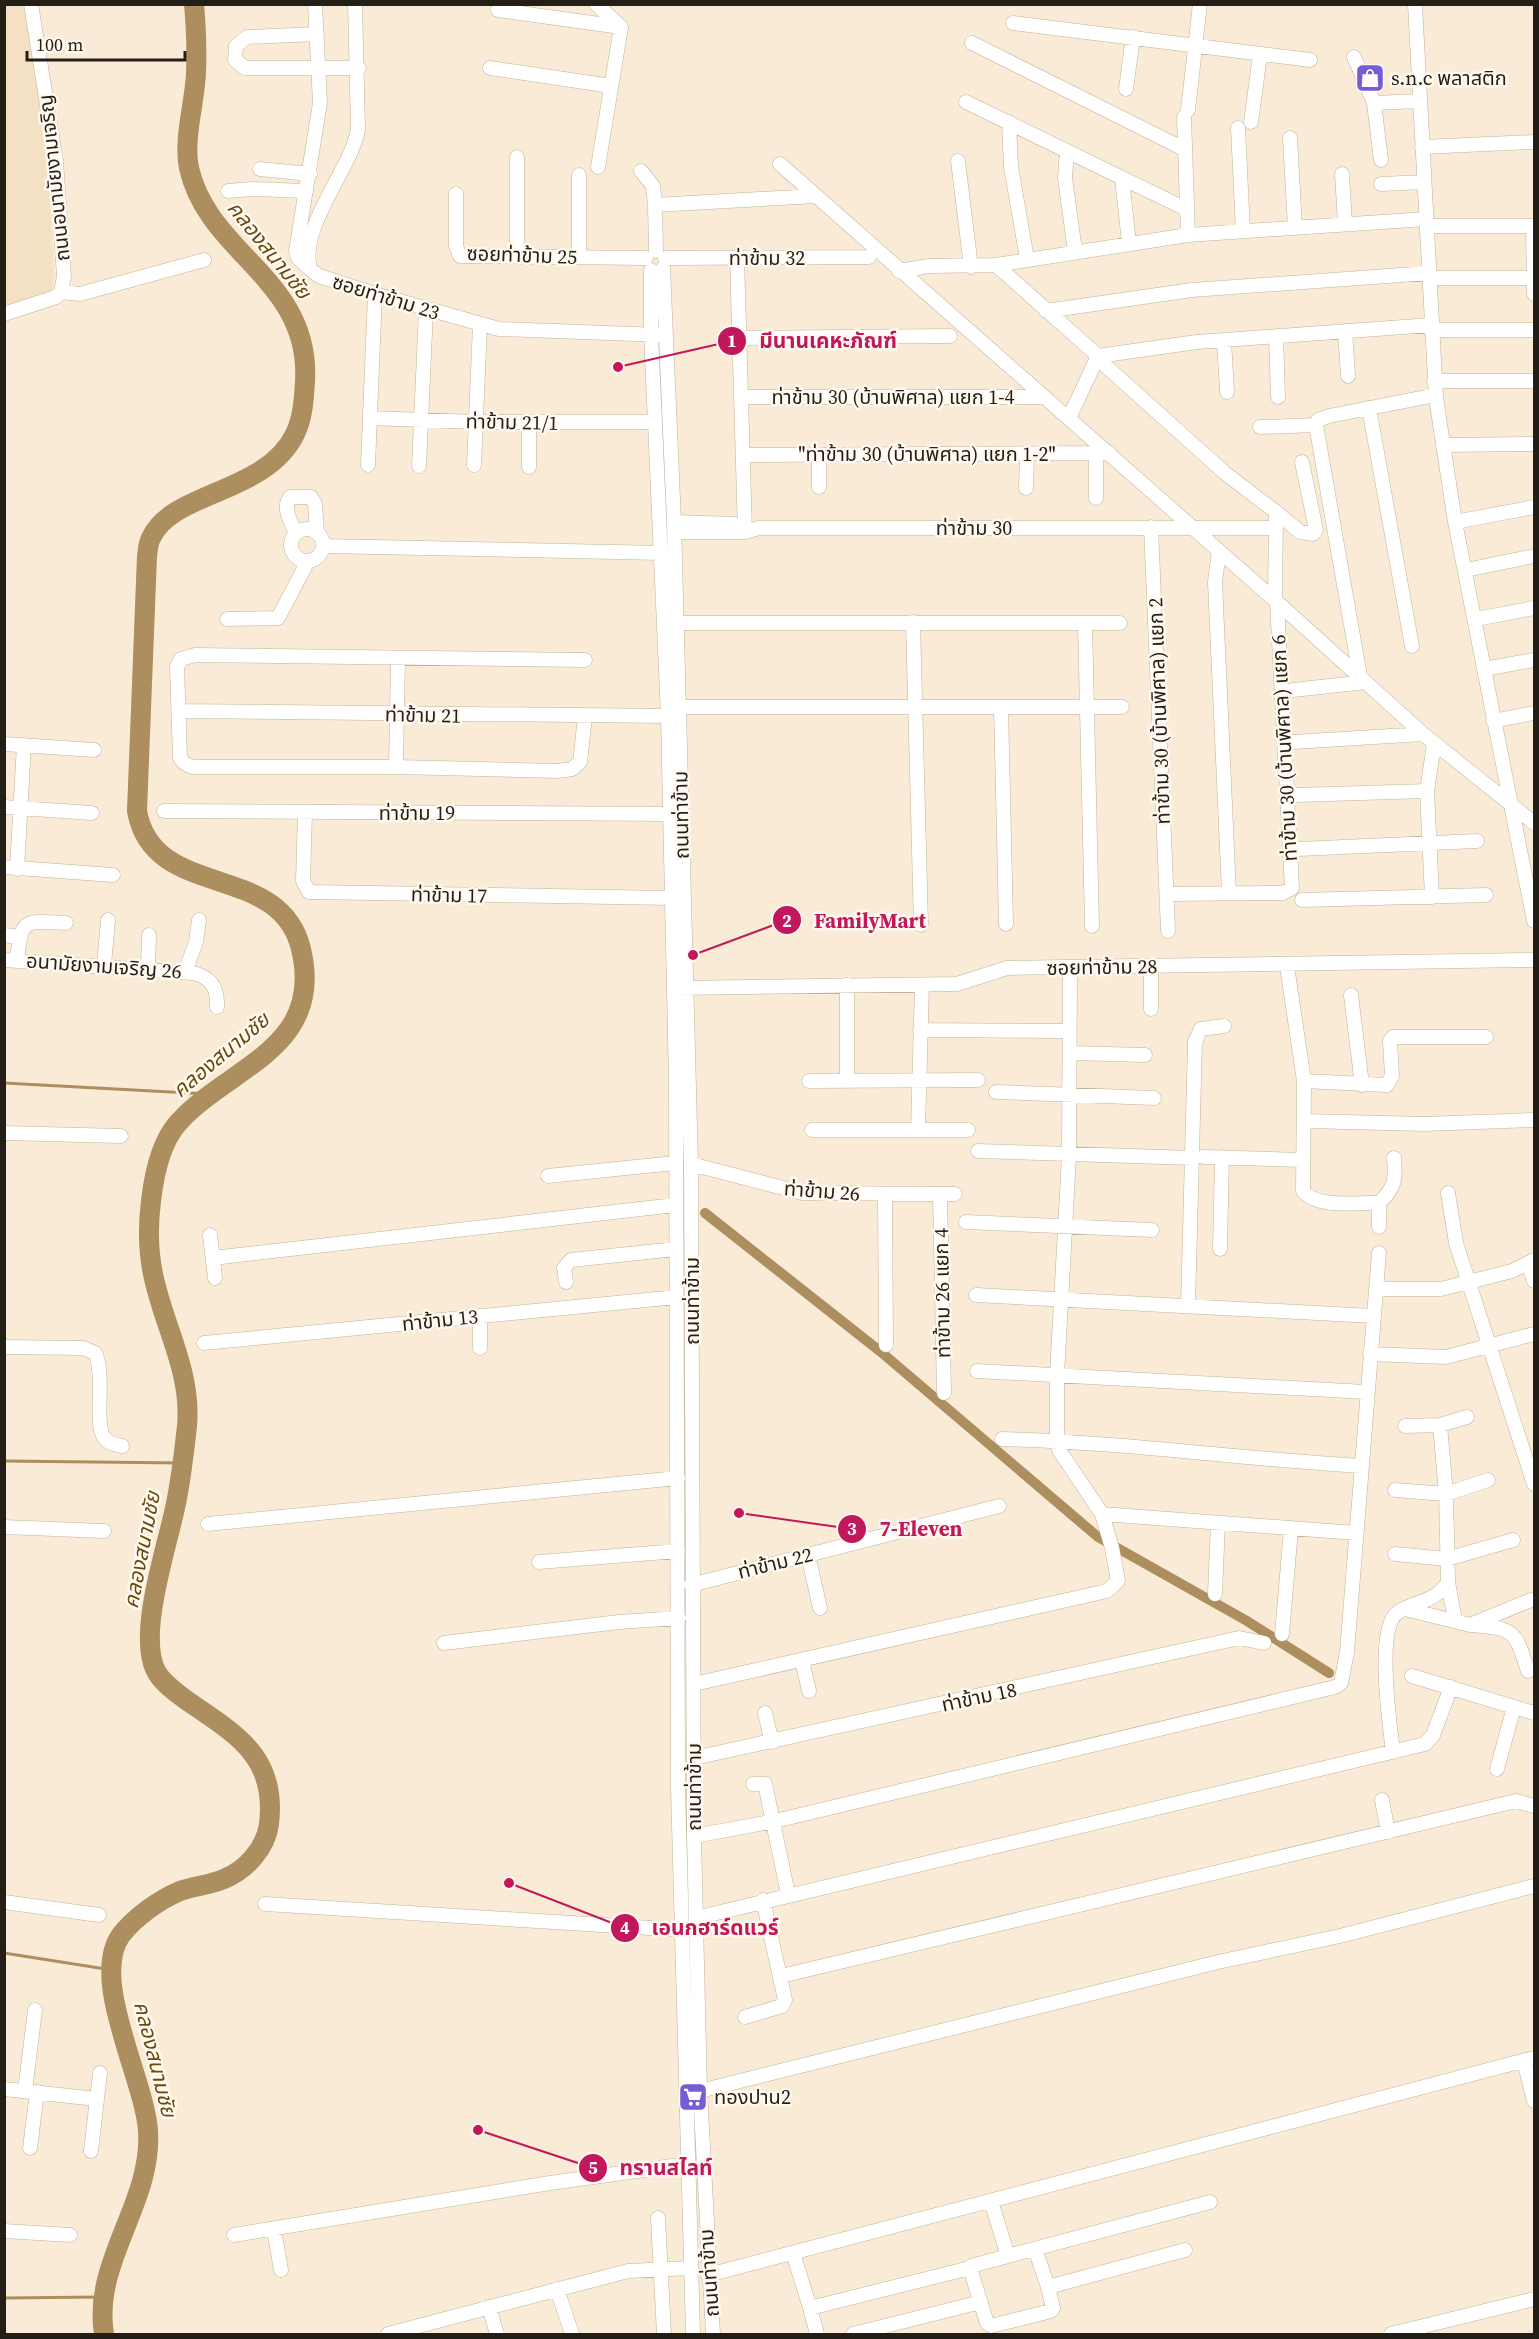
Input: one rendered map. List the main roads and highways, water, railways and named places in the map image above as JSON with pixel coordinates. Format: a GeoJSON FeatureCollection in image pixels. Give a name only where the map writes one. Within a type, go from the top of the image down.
{"type":"FeatureCollection","features":[{"type":"Feature","properties":{"kind":"waterway","name":"คลองสนามชัย"},"geometry":{"type":"LineString","coordinates":[[104,2334],[103,2308],[107,2282],[142,2183],[147,2157],[148,2131],[145,2110],[115,2003],[111,1977],[113,1954],[121,1935],[127,1928],[156,1904],[180,1891],[219,1881],[247,1864],[259,1850],[267,1833],[270,1801],[267,1781],[250,1750],[238,1737],[166,1684],[156,1671],[151,1655],[150,1636],[155,1591],[179,1488],[187,1426],[185,1386],[181,1367],[151,1265],[149,1228],[152,1191],[162,1150],[172,1131],[199,1103],[268,1052],[286,1033],[299,1010],[305,983],[301,949],[289,921],[269,903],[244,890],[190,871],[166,858],[148,839],[137,811],[147,556],[150,540],[162,522],[178,510],[242,481],[263,469],[281,454],[298,428],[305,381],[303,346],[292,317],[276,291],[216,223],[200,198],[189,168],[187,145],[196,64],[194,4]]}},
{"type":"Feature","properties":{"kind":"waterway"},"geometry":{"type":"LineString","coordinates":[[4,1083],[208,1094]]}},
{"type":"Feature","properties":{"kind":"waterway"},"geometry":{"type":"LineString","coordinates":[[705,1213],[881,1352],[1098,1537],[1247,1621],[1329,1673]]}},
{"type":"Feature","properties":{"kind":"waterway"},"geometry":{"type":"LineString","coordinates":[[4,1461],[182,1463]]}},
{"type":"Feature","properties":{"kind":"waterway"},"geometry":{"type":"LineString","coordinates":[[4,1953],[112,1970]]}},
{"type":"Feature","properties":{"kind":"waterway"},"geometry":{"type":"LineString","coordinates":[[4,2298],[101,2297]]}},
{"type":"Feature","properties":{"kind":"place","name":"s.n.c พลาสติก"},"geometry":{"type":"Point","coordinates":[1370,78]}},
{"type":"Feature","properties":{"kind":"place","name":"มีนานเคหะภัณฑ์"},"geometry":{"type":"Point","coordinates":[618,367]}},
{"type":"Feature","properties":{"kind":"place","name":"FamilyMart"},"geometry":{"type":"Point","coordinates":[693,955]}},
{"type":"Feature","properties":{"kind":"place","name":"7-Eleven"},"geometry":{"type":"Point","coordinates":[739,1513]}},
{"type":"Feature","properties":{"kind":"place","name":"เอนกฮาร์ดแวร์"},"geometry":{"type":"Point","coordinates":[509,1883]}},
{"type":"Feature","properties":{"kind":"place","name":"ทองปาน2"},"geometry":{"type":"Point","coordinates":[693,2097]}},
{"type":"Feature","properties":{"kind":"place","name":"ทรานสไลท์"},"geometry":{"type":"Point","coordinates":[478,2130]}}]}
